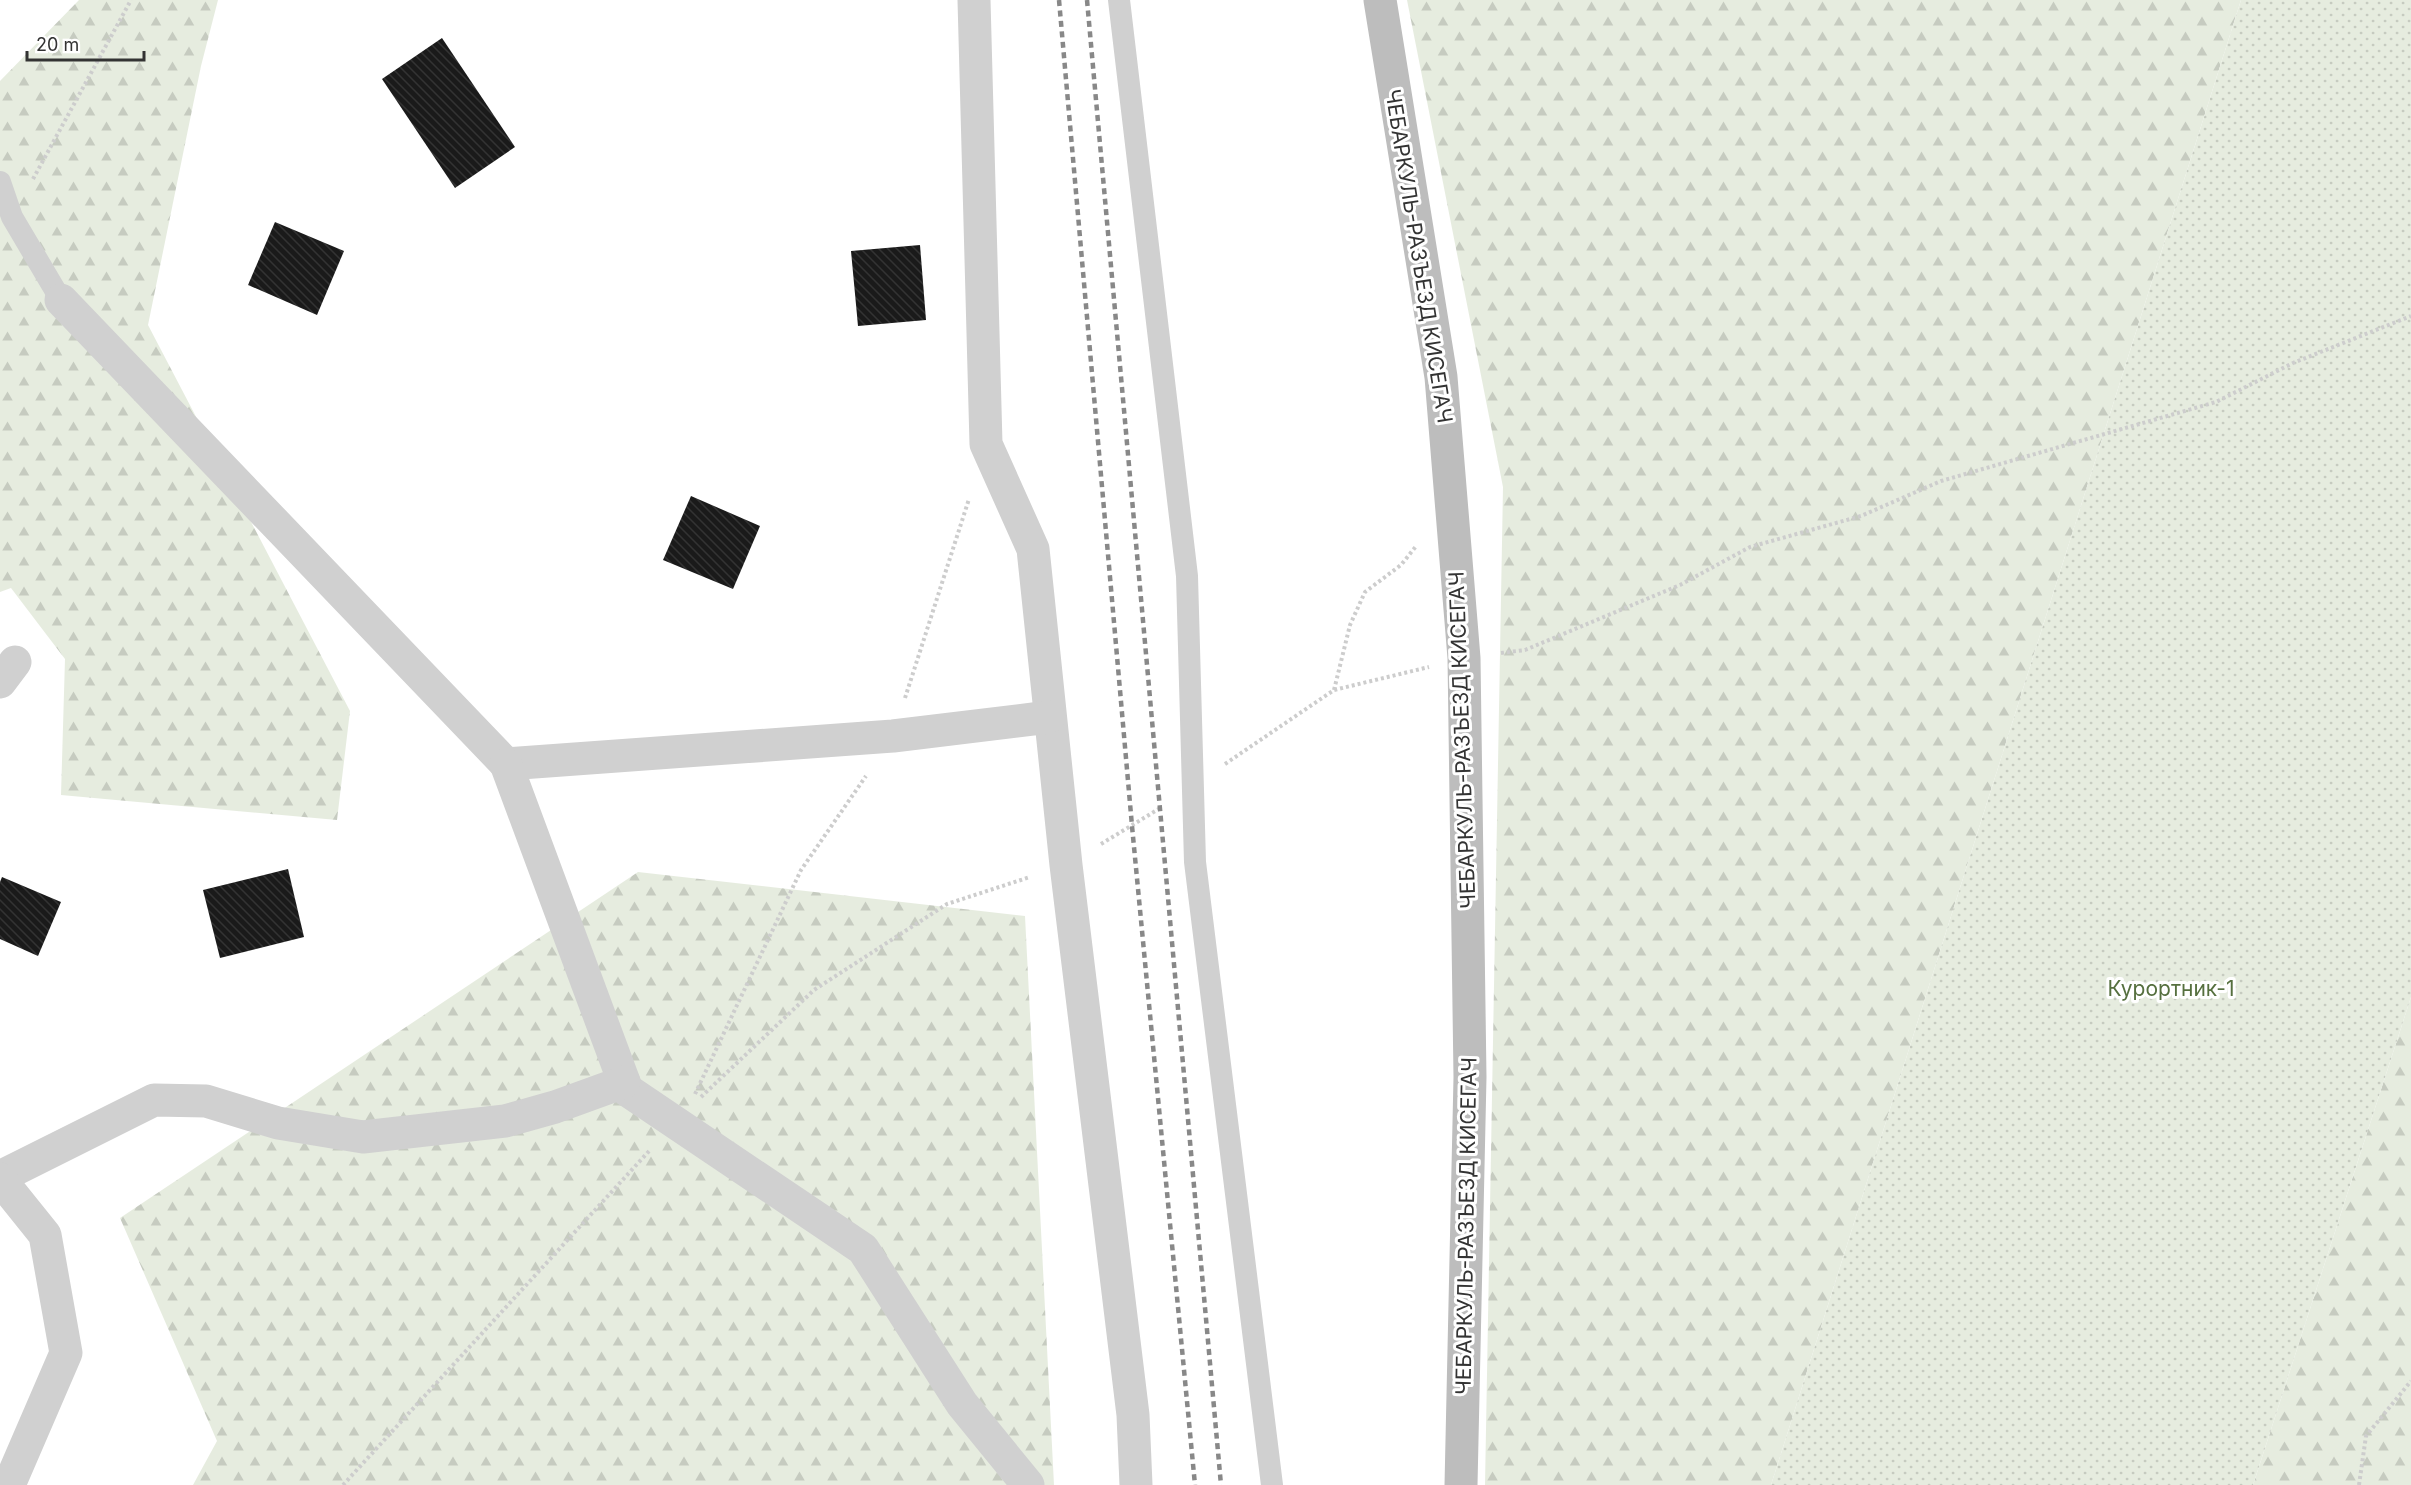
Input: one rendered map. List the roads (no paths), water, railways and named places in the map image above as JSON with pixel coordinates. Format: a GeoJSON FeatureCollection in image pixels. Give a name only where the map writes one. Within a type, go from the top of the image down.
{"type":"FeatureCollection","features":[{"type":"Feature","properties":{"kind":"street"},"geometry":{"type":"LineString","coordinates":[[974,0],[986,444],[1033,549],[1066,865],[1133,1415],[1136,1485]]}},
{"type":"Feature","properties":{"kind":"street","name":"ЧЕБАРКУЛЬ-РАЗЪЕЗД КИСЕГАЧ"},"geometry":{"type":"LineString","coordinates":[[1380,0],[1441,377],[1464,658],[1470,1077],[1461,1485]]}},
{"type":"Feature","properties":{"kind":"street"},"geometry":{"type":"LineString","coordinates":[[61,300],[506,764],[627,1090],[863,1249],[962,1404],[1028,1485]]}},
{"type":"Feature","properties":{"kind":"street"},"geometry":{"type":"LineString","coordinates":[[506,764],[893,736],[1049,717]]}},
{"type":"Feature","properties":{"kind":"street"},"geometry":{"type":"LineString","coordinates":[[9,1485],[66,1353],[45,1235],[0,1178],[153,1100],[206,1101],[279,1123],[363,1137],[505,1121],[555,1107],[624,1082]]}},
{"type":"Feature","properties":{"kind":"lane"},"geometry":{"type":"LineString","coordinates":[[1119,0],[1187,576],[1195,862],[1272,1485]]}},
{"type":"Feature","properties":{"kind":"lane"},"geometry":{"type":"LineString","coordinates":[[0,182],[12,217],[61,300]]}},
{"type":"Feature","properties":{"kind":"railway"},"geometry":{"type":"LineString","coordinates":[[1059,0],[1132,826],[1195,1485]]}},
{"type":"Feature","properties":{"kind":"railway"},"geometry":{"type":"LineString","coordinates":[[1087,0],[1221,1485]]}},
{"type":"Feature","properties":{"kind":"park label","name":"Курортник-1"},"geometry":{"type":"Point","coordinates":[2171,988]}}]}
